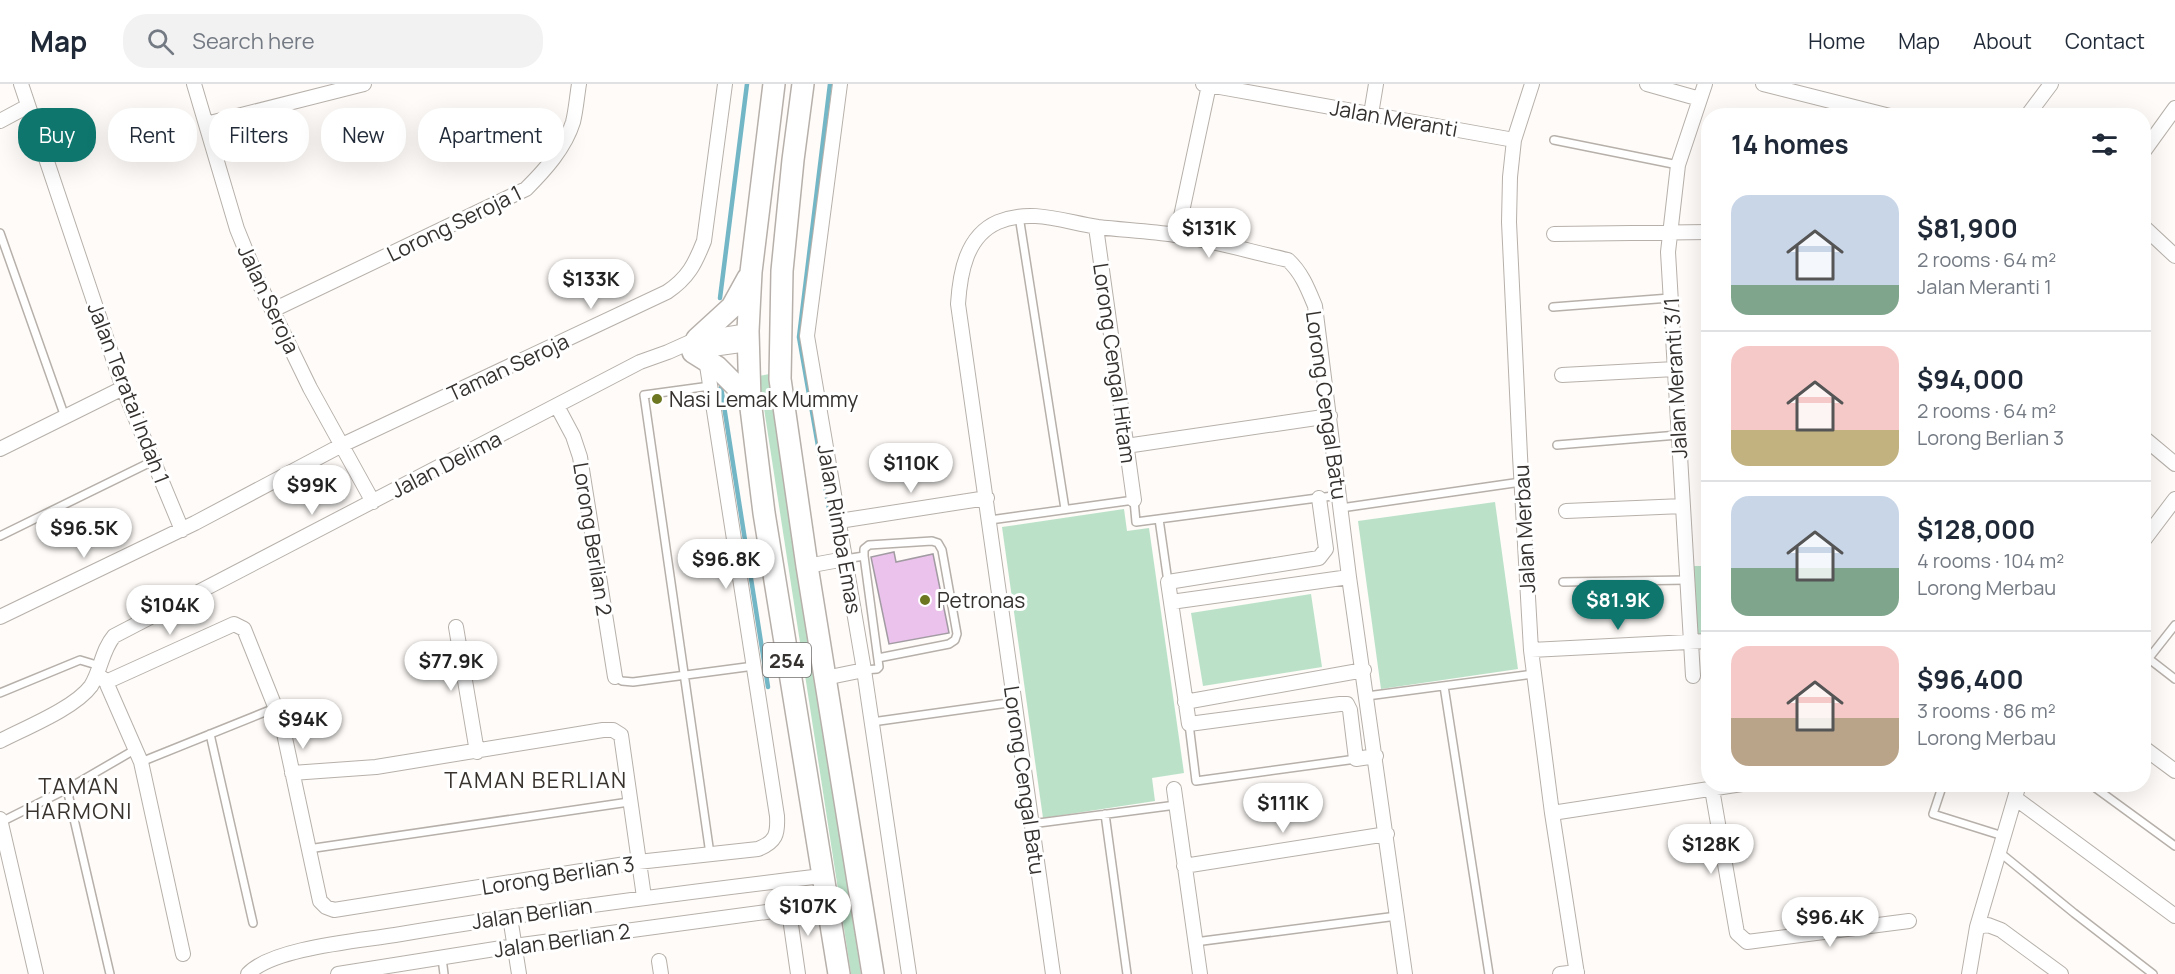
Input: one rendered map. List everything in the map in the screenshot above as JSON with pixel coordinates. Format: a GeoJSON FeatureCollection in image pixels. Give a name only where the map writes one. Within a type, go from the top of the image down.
{"type":"FeatureCollection","features":[{"type":"Feature","properties":{"kind":"main road","name":"254"},"geometry":{"type":"LineString","coordinates":[[774,84],[752,272],[750,400],[764,513],[839,974]]}},
{"type":"Feature","properties":{"kind":"main road","name":"254"},"geometry":{"type":"LineString","coordinates":[[803,84],[782,271],[780,379],[807,566],[873,974]]}},
{"type":"Feature","properties":{"kind":"main road"},"geometry":{"type":"LineString","coordinates":[[780,379],[750,337],[767,312],[772,284],[782,271]]}},
{"type":"Feature","properties":{"kind":"main road"},"geometry":{"type":"LineString","coordinates":[[750,400],[699,350],[732,307],[752,272]]}},
{"type":"Feature","properties":{"kind":"street","name":"Jalan Teratai Indah 1"},"geometry":{"type":"LineString","coordinates":[[21,84],[123,388],[182,530]]}},
{"type":"Feature","properties":{"kind":"street","name":"Jalan Seroja"},"geometry":{"type":"LineString","coordinates":[[194,84],[237,229],[259,283],[310,388],[373,502]]}},
{"type":"Feature","properties":{"kind":"street"},"geometry":{"type":"LineString","coordinates":[[206,124],[364,84]]}},
{"type":"Feature","properties":{"kind":"street","name":"Lorong Seroja 1"},"geometry":{"type":"LineString","coordinates":[[273,310],[526,189],[540,175],[568,136],[574,120],[579,84]]}},
{"type":"Feature","properties":{"kind":"street","name":"Taman Seroja"},"geometry":{"type":"LineString","coordinates":[[342,444],[667,292],[682,281],[698,256],[704,241],[725,84]]}},
{"type":"Feature","properties":{"kind":"street","name":"Jalan Rimba Emas"},"geometry":{"type":"LineString","coordinates":[[840,84],[807,336],[864,670],[909,974]]}},
{"type":"Feature","properties":{"kind":"street"},"geometry":{"type":"LineString","coordinates":[[1177,235],[1206,84]]}},
{"type":"Feature","properties":{"kind":"street","name":"Jalan Meranti"},"geometry":{"type":"LineString","coordinates":[[1206,84],[1514,140]]}},
{"type":"Feature","properties":{"kind":"street"},"geometry":{"type":"LineString","coordinates":[[1371,114],[1376,84]]}},
{"type":"Feature","properties":{"kind":"street","name":"Jalan Merbau"},"geometry":{"type":"LineString","coordinates":[[1532,84],[1514,140],[1510,177],[1509,222],[1521,482],[1533,674],[1577,973]]}},
{"type":"Feature","properties":{"kind":"street"},"geometry":{"type":"LineString","coordinates":[[1647,84],[1700,99]]}},
{"type":"Feature","properties":{"kind":"street","name":"Jalan Meranti 3/1"},"geometry":{"type":"LineString","coordinates":[[1693,676],[1668,233],[1678,165],[1705,84]]}},
{"type":"Feature","properties":{"kind":"street"},"geometry":{"type":"LineString","coordinates":[[1763,84],[1858,108]]}},
{"type":"Feature","properties":{"kind":"street"},"geometry":{"type":"LineString","coordinates":[[2033,108],[2050,84]]}},
{"type":"Feature","properties":{"kind":"street"},"geometry":{"type":"LineString","coordinates":[[0,121],[28,106]]}},
{"type":"Feature","properties":{"kind":"street"},"geometry":{"type":"LineString","coordinates":[[2151,141],[2175,108]]}},
{"type":"Feature","properties":{"kind":"street","name":"Lorong Cengal Batu"},"geometry":{"type":"LineString","coordinates":[[1053,974],[958,304],[959,278],[967,254],[981,235],[996,223],[1019,216],[1048,216],[1096,226],[1177,235],[1288,260],[1298,268],[1315,306],[1349,578],[1364,670],[1405,974]]}},
{"type":"Feature","properties":{"kind":"street","name":"Lorong Cengal Hitam"},"geometry":{"type":"LineString","coordinates":[[1096,226],[1134,500]]}},
{"type":"Feature","properties":{"kind":"street"},"geometry":{"type":"LineString","coordinates":[[1554,234],[1701,232]]}},
{"type":"Feature","properties":{"kind":"street"},"geometry":{"type":"LineString","coordinates":[[2151,234],[2175,256]]}},
{"type":"Feature","properties":{"kind":"street","name":"Jalan Delima"},"geometry":{"type":"LineString","coordinates":[[0,741],[68,706],[90,687],[101,674],[108,644],[114,636],[640,362],[668,352],[699,350],[750,337]]}},
{"type":"Feature","properties":{"kind":"street"},"geometry":{"type":"LineString","coordinates":[[699,350],[710,386],[754,666]]}},
{"type":"Feature","properties":{"kind":"street"},"geometry":{"type":"LineString","coordinates":[[1562,375],[1674,369]]}},
{"type":"Feature","properties":{"kind":"street"},"geometry":{"type":"LineString","coordinates":[[1,447],[123,388]]}},
{"type":"Feature","properties":{"kind":"street","name":"Lorong Berlian 2"},"geometry":{"type":"LineString","coordinates":[[557,406],[573,436],[580,457],[615,676]]}},
{"type":"Feature","properties":{"kind":"street"},"geometry":{"type":"LineString","coordinates":[[1126,446],[1330,416]]}},
{"type":"Feature","properties":{"kind":"street"},"geometry":{"type":"LineString","coordinates":[[0,617],[182,530],[342,444]]}},
{"type":"Feature","properties":{"kind":"street"},"geometry":{"type":"LineString","coordinates":[[2151,444],[2175,465]]}},
{"type":"Feature","properties":{"kind":"street"},"geometry":{"type":"LineString","coordinates":[[839,521],[987,498]]}},
{"type":"Feature","properties":{"kind":"street"},"geometry":{"type":"LineString","coordinates":[[1319,498],[1326,549],[1319,558],[1168,582],[1189,724],[1347,704],[1350,710],[1356,759],[1376,756]]}},
{"type":"Feature","properties":{"kind":"street"},"geometry":{"type":"LineString","coordinates":[[2151,531],[2175,498]]}},
{"type":"Feature","properties":{"kind":"street"},"geometry":{"type":"LineString","coordinates":[[1566,511],[1683,506]]}},
{"type":"Feature","properties":{"kind":"street"},"geometry":{"type":"LineString","coordinates":[[807,566],[845,559]]}},
{"type":"Feature","properties":{"kind":"street"},"geometry":{"type":"LineString","coordinates":[[1171,602],[1349,578]]}},
{"type":"Feature","properties":{"kind":"street"},"geometry":{"type":"LineString","coordinates":[[183,954],[139,756],[101,674],[234,624],[244,629],[282,724],[308,849]]}},
{"type":"Feature","properties":{"kind":"street"},"geometry":{"type":"LineString","coordinates":[[456,627],[477,752]]}},
{"type":"Feature","properties":{"kind":"street"},"geometry":{"type":"LineString","coordinates":[[1531,650],[1701,642]]}},
{"type":"Feature","properties":{"kind":"street","name":"Lorong Berlian 3"},"geometry":{"type":"LineString","coordinates":[[308,849],[320,901],[326,908],[334,910],[638,862],[758,849],[768,845],[775,837],[778,827],[754,666]]}},
{"type":"Feature","properties":{"kind":"street"},"geometry":{"type":"LineString","coordinates":[[825,678],[864,670]]}},
{"type":"Feature","properties":{"kind":"street"},"geometry":{"type":"LineString","coordinates":[[1185,702],[1364,670]]}},
{"type":"Feature","properties":{"kind":"street"},"geometry":{"type":"LineString","coordinates":[[292,772],[376,767],[613,730],[621,735],[644,897]]}},
{"type":"Feature","properties":{"kind":"street"},"geometry":{"type":"LineString","coordinates":[[2151,753],[2175,771]]}},
{"type":"Feature","properties":{"kind":"street"},"geometry":{"type":"LineString","coordinates":[[1174,789],[1200,974]]}},
{"type":"Feature","properties":{"kind":"street"},"geometry":{"type":"LineString","coordinates":[[1552,813],[1701,791]]}},
{"type":"Feature","properties":{"kind":"street"},"geometry":{"type":"LineString","coordinates":[[1713,792],[1737,933],[1747,942],[1909,921]]}},
{"type":"Feature","properties":{"kind":"street"},"geometry":{"type":"LineString","coordinates":[[1969,974],[1977,927],[2016,792]]}},
{"type":"Feature","properties":{"kind":"street"},"geometry":{"type":"LineString","coordinates":[[2014,798],[2175,916]]}},
{"type":"Feature","properties":{"kind":"street"},"geometry":{"type":"LineString","coordinates":[[0,821],[36,974]]}},
{"type":"Feature","properties":{"kind":"street"},"geometry":{"type":"LineString","coordinates":[[1184,866],[1387,834]]}},
{"type":"Feature","properties":{"kind":"street","name":"Jalan Berlian"},"geometry":{"type":"LineString","coordinates":[[248,974],[264,962],[290,953],[644,897],[822,876]]}},
{"type":"Feature","properties":{"kind":"street","name":"Jalan Berlian 2"},"geometry":{"type":"LineString","coordinates":[[338,974],[368,972],[514,946],[781,910],[786,912],[790,918],[798,974]]}},
{"type":"Feature","properties":{"kind":"street"},"geometry":{"type":"LineString","coordinates":[[510,917],[519,974]]}},
{"type":"Feature","properties":{"kind":"street"},"geometry":{"type":"LineString","coordinates":[[1977,927],[1995,926],[2061,974]]}},
{"type":"Feature","properties":{"kind":"street"},"geometry":{"type":"LineString","coordinates":[[1560,974],[1577,973]]}},
{"type":"Feature","properties":{"kind":"lane"},"geometry":{"type":"LineString","coordinates":[[1554,140],[1678,165]]}},
{"type":"Feature","properties":{"kind":"lane"},"geometry":{"type":"LineString","coordinates":[[1019,216],[1065,509]]}},
{"type":"Feature","properties":{"kind":"lane"},"geometry":{"type":"LineString","coordinates":[[0,233],[65,417]]}},
{"type":"Feature","properties":{"kind":"lane"},"geometry":{"type":"LineString","coordinates":[[1553,307],[1670,298]]}},
{"type":"Feature","properties":{"kind":"lane"},"geometry":{"type":"LineString","coordinates":[[710,386],[644,395],[710,854]]}},
{"type":"Feature","properties":{"kind":"lane"},"geometry":{"type":"LineString","coordinates":[[1557,445],[1678,435]]}},
{"type":"Feature","properties":{"kind":"lane"},"geometry":{"type":"LineString","coordinates":[[0,536],[153,460]]}},
{"type":"Feature","properties":{"kind":"lane"},"geometry":{"type":"LineString","coordinates":[[990,520],[1134,500],[1136,522],[1319,498],[1341,502],[1521,482]]}},
{"type":"Feature","properties":{"kind":"lane"},"geometry":{"type":"LineString","coordinates":[[1159,519],[1168,582]]}},
{"type":"Feature","properties":{"kind":"lane"},"geometry":{"type":"LineString","coordinates":[[864,670],[878,668],[878,658],[864,549],[869,545],[933,541],[938,543],[942,550],[957,634],[955,640],[949,644],[878,658]]}},
{"type":"Feature","properties":{"kind":"lane"},"geometry":{"type":"LineString","coordinates":[[845,559],[864,556]]}},
{"type":"Feature","properties":{"kind":"lane"},"geometry":{"type":"LineString","coordinates":[[1563,582],[1687,580]]}},
{"type":"Feature","properties":{"kind":"lane"},"geometry":{"type":"LineString","coordinates":[[2151,651],[2175,625]]}},
{"type":"Feature","properties":{"kind":"lane"},"geometry":{"type":"LineString","coordinates":[[0,693],[80,660],[101,674]]}},
{"type":"Feature","properties":{"kind":"lane"},"geometry":{"type":"LineString","coordinates":[[2151,661],[2175,679]]}},
{"type":"Feature","properties":{"kind":"lane"},"geometry":{"type":"LineString","coordinates":[[615,676],[622,681],[633,682],[754,666]]}},
{"type":"Feature","properties":{"kind":"lane"},"geometry":{"type":"LineString","coordinates":[[1367,696],[1533,674]]}},
{"type":"Feature","properties":{"kind":"lane"},"geometry":{"type":"LineString","coordinates":[[1444,686],[1489,974]]}},
{"type":"Feature","properties":{"kind":"lane"},"geometry":{"type":"LineString","coordinates":[[872,722],[1015,702]]}},
{"type":"Feature","properties":{"kind":"lane"},"geometry":{"type":"LineString","coordinates":[[0,821],[139,756],[210,734],[275,708]]}},
{"type":"Feature","properties":{"kind":"lane"},"geometry":{"type":"LineString","coordinates":[[1189,724],[1196,781],[1356,759]]}},
{"type":"Feature","properties":{"kind":"lane"},"geometry":{"type":"LineString","coordinates":[[210,734],[253,922]]}},
{"type":"Feature","properties":{"kind":"lane"},"geometry":{"type":"LineString","coordinates":[[67,789],[110,974]]}},
{"type":"Feature","properties":{"kind":"lane"},"geometry":{"type":"LineString","coordinates":[[1940,792],[1933,814],[2003,836]]}},
{"type":"Feature","properties":{"kind":"lane"},"geometry":{"type":"LineString","coordinates":[[2101,792],[2175,846]]}},
{"type":"Feature","properties":{"kind":"lane"},"geometry":{"type":"LineString","coordinates":[[308,849],[629,802]]}},
{"type":"Feature","properties":{"kind":"lane"},"geometry":{"type":"LineString","coordinates":[[1031,824],[1176,805]]}},
{"type":"Feature","properties":{"kind":"lane"},"geometry":{"type":"LineString","coordinates":[[1105,814],[1126,974]]}},
{"type":"Feature","properties":{"kind":"lane"},"geometry":{"type":"LineString","coordinates":[[1998,851],[2153,974]]}},
{"type":"Feature","properties":{"kind":"lane"},"geometry":{"type":"LineString","coordinates":[[1195,942],[1397,916]]}},
{"type":"Feature","properties":{"kind":"lane"},"geometry":{"type":"LineString","coordinates":[[442,958],[444,974]]}},
{"type":"Feature","properties":{"kind":"green space"},"geometry":{"type":"Polygon","coordinates":[[[769,374],[861,974],[851,974],[759,376],[769,374]]]}},
{"type":"Feature","properties":{"kind":"green space"},"geometry":{"type":"Polygon","coordinates":[[[1495,502],[1518,669],[1381,689],[1358,521],[1495,502]]]}},
{"type":"Feature","properties":{"kind":"green space"},"geometry":{"type":"Polygon","coordinates":[[[1124,509],[1127,531],[1149,528],[1184,773],[1152,778],[1155,801],[1043,818],[1002,527],[1124,509]]]}},
{"type":"Feature","properties":{"kind":"green space"},"geometry":{"type":"Polygon","coordinates":[[[1694,566],[1701,566],[1701,635],[1697,635],[1694,566]]]}},
{"type":"Feature","properties":{"kind":"green space"},"geometry":{"type":"Polygon","coordinates":[[[1311,594],[1322,667],[1203,686],[1191,613],[1311,594]]]}},
{"type":"Feature","properties":{"kind":"building"},"geometry":{"type":"Polygon","coordinates":[[[894,552],[896,562],[933,554],[949,633],[889,644],[871,557],[894,552]]]}},
{"type":"Feature","properties":{"kind":"waterway"},"geometry":{"type":"LineString","coordinates":[[720,298],[747,84]]}},
{"type":"Feature","properties":{"kind":"waterway"},"geometry":{"type":"LineString","coordinates":[[830,84],[799,337],[835,543]]}},
{"type":"Feature","properties":{"kind":"waterway"},"geometry":{"type":"LineString","coordinates":[[721,387],[768,687]]}},
{"type":"Feature","properties":{"kind":"place","name":"Nasi Lemak Mummy"},"geometry":{"type":"Point","coordinates":[657,399]}},
{"type":"Feature","properties":{"kind":"place","name":"Petronas"},"geometry":{"type":"Point","coordinates":[925,600]}},
{"type":"Feature","properties":{"kind":"district","name":"TAMAN BERLIAN"},"geometry":{"type":"Point","coordinates":[536,780]}},
{"type":"Feature","properties":{"kind":"district","name":"TAMAN HARMONI"},"geometry":{"type":"Point","coordinates":[79,798]}}]}
